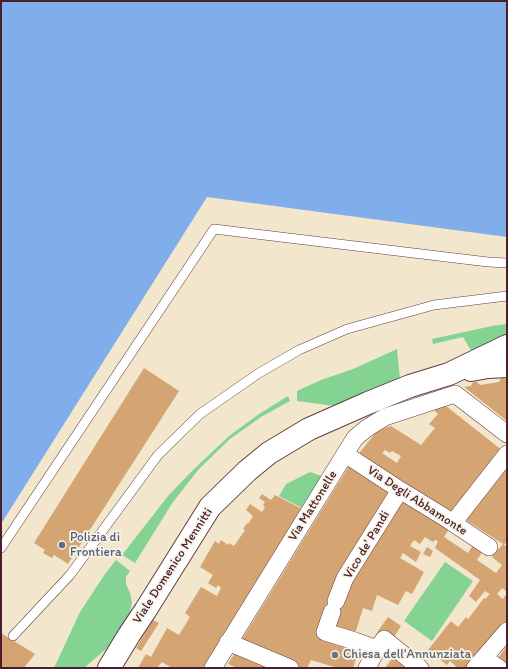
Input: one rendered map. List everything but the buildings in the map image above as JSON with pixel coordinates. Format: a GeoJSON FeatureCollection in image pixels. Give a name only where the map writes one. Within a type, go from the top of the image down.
{"type":"FeatureCollection","features":[{"type":"Feature","properties":{"kind":"street","name":"Viale Domenico Mennitti"},"geometry":{"type":"LineString","coordinates":[[452,384],[507,346]]}},
{"type":"Feature","properties":{"kind":"street","name":"Viale Domenico Mennitti"},"geometry":{"type":"LineString","coordinates":[[109,668],[210,507],[238,479],[269,453],[309,429],[368,402],[410,386],[452,384],[488,367],[507,366]]}},
{"type":"Feature","properties":{"kind":"street"},"geometry":{"type":"LineString","coordinates":[[452,384],[507,434]]}},
{"type":"Feature","properties":{"kind":"street","name":"Via Mattonelle"},"geometry":{"type":"LineString","coordinates":[[213,668],[355,438],[366,428],[385,417],[452,384]]}},
{"type":"Feature","properties":{"kind":"street","name":"Via Degli Abbamonte"},"geometry":{"type":"LineString","coordinates":[[345,454],[489,547]]}},
{"type":"Feature","properties":{"kind":"street"},"geometry":{"type":"LineString","coordinates":[[453,523],[507,454]]}},
{"type":"Feature","properties":{"kind":"street","name":"Vico de' Pandi"},"geometry":{"type":"LineString","coordinates":[[381,644],[355,641],[325,632],[345,578],[400,490]]}},
{"type":"Feature","properties":{"kind":"street"},"geometry":{"type":"LineString","coordinates":[[499,668],[480,663],[507,630]]}},
{"type":"Feature","properties":{"kind":"street","name":"Viale Domenico Mennitti"},"geometry":{"type":"LineString","coordinates":[[93,668],[129,635]]}},
{"type":"Feature","properties":{"kind":"street"},"geometry":{"type":"LineString","coordinates":[[228,642],[290,668]]}},
{"type":"Feature","properties":{"kind":"street"},"geometry":{"type":"LineString","coordinates":[[367,668],[381,644],[420,668]]}},
{"type":"Feature","properties":{"kind":"lane"},"geometry":{"type":"LineString","coordinates":[[1,548],[214,229],[507,263]]}},
{"type":"Feature","properties":{"kind":"lane"},"geometry":{"type":"LineString","coordinates":[[14,636],[70,575],[158,455],[200,414],[259,373],[298,350],[347,329],[434,304],[507,296]]}},
{"type":"Feature","properties":{"kind":"green space"},"geometry":{"type":"Polygon","coordinates":[[[507,324],[507,336],[477,353],[470,349],[463,337],[433,344],[432,339],[507,324]]]}},
{"type":"Feature","properties":{"kind":"green space"},"geometry":{"type":"Polygon","coordinates":[[[397,349],[400,380],[335,406],[297,401],[297,391],[321,380],[353,369],[397,349]]]}},
{"type":"Feature","properties":{"kind":"green space"},"geometry":{"type":"Polygon","coordinates":[[[288,396],[290,401],[261,417],[230,439],[199,469],[173,502],[135,563],[122,555],[168,496],[194,469],[229,436],[259,414],[288,396]]]}},
{"type":"Feature","properties":{"kind":"green space"},"geometry":{"type":"Polygon","coordinates":[[[310,472],[322,476],[304,509],[279,496],[286,484],[310,472]]]}},
{"type":"Feature","properties":{"kind":"green space"},"geometry":{"type":"Polygon","coordinates":[[[116,560],[130,571],[126,577],[126,584],[132,603],[129,616],[113,643],[84,668],[54,668],[80,612],[116,560]]]}},
{"type":"Feature","properties":{"kind":"green space"},"geometry":{"type":"Polygon","coordinates":[[[445,562],[473,581],[432,641],[404,621],[445,562]]]}},
{"type":"Feature","properties":{"kind":"water"},"geometry":{"type":"Polygon","coordinates":[[[1,1],[507,1],[507,237],[207,197],[1,524],[1,1]]]}},
{"type":"Feature","properties":{"kind":"place","name":"Polizia di Frontiera"},"geometry":{"type":"Point","coordinates":[62,545]}},
{"type":"Feature","properties":{"kind":"place","name":"Chiesa dell'Annunziata"},"geometry":{"type":"Point","coordinates":[335,655]}}]}
